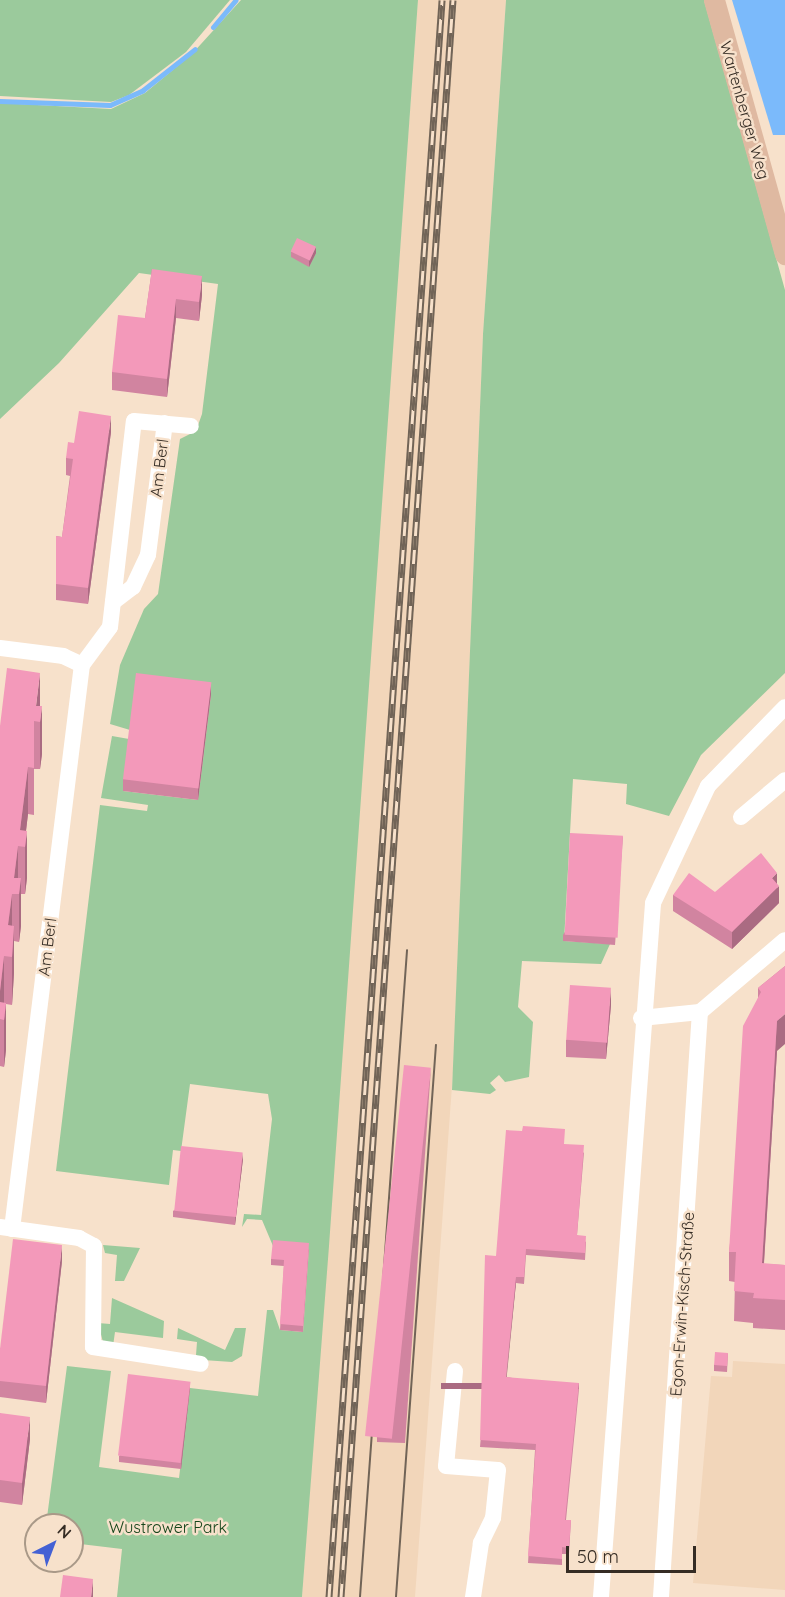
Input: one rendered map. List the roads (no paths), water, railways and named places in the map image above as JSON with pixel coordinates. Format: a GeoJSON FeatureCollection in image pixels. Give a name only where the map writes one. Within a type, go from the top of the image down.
{"type":"FeatureCollection","features":[{"type":"Feature","properties":{"kind":"main road","name":"Wartenberger Weg"},"geometry":{"type":"LineString","coordinates":[[714,0],[782,232],[785,254]]}},
{"type":"Feature","properties":{"kind":"street","name":"Am Berl"},"geometry":{"type":"LineString","coordinates":[[6,1228],[82,665],[105,639],[113,602],[134,421],[165,423],[146,563],[133,587],[113,602]]}},
{"type":"Feature","properties":{"kind":"street"},"geometry":{"type":"LineString","coordinates":[[165,423],[191,426]]}},
{"type":"Feature","properties":{"kind":"street"},"geometry":{"type":"LineString","coordinates":[[0,648],[63,656],[82,665]]}},
{"type":"Feature","properties":{"kind":"street"},"geometry":{"type":"LineString","coordinates":[[601,1597],[641,1018],[651,917],[661,876],[708,786],[785,707]]}},
{"type":"Feature","properties":{"kind":"street"},"geometry":{"type":"LineString","coordinates":[[741,817],[785,780]]}},
{"type":"Feature","properties":{"kind":"street"},"geometry":{"type":"LineString","coordinates":[[641,1018],[700,1012],[785,940]]}},
{"type":"Feature","properties":{"kind":"street","name":"Egon-Erwin-Kisch-Straße"},"geometry":{"type":"LineString","coordinates":[[661,1597],[680,1342],[700,1012]]}},
{"type":"Feature","properties":{"kind":"street"},"geometry":{"type":"LineString","coordinates":[[6,1228],[79,1238],[94,1246],[93,1347],[201,1364]]}},
{"type":"Feature","properties":{"kind":"street"},"geometry":{"type":"LineString","coordinates":[[455,1371],[446,1466],[498,1470],[494,1518],[481,1543],[473,1597]]}},
{"type":"Feature","properties":{"kind":"water"},"geometry":{"type":"Polygon","coordinates":[[[732,0],[785,0],[785,135],[773,135],[732,0]]]}},
{"type":"Feature","properties":{"kind":"waterway"},"geometry":{"type":"LineString","coordinates":[[213,27],[236,0]]}},
{"type":"Feature","properties":{"kind":"waterway"},"geometry":{"type":"LineString","coordinates":[[0,101],[110,105],[143,90],[195,49]]}},
{"type":"Feature","properties":{"kind":"tram line"},"geometry":{"type":"LineString","coordinates":[[360,1597],[407,951]]}},
{"type":"Feature","properties":{"kind":"tram line"},"geometry":{"type":"LineString","coordinates":[[396,1597],[436,1045]]}},
{"type":"Feature","properties":{"kind":"railway"},"geometry":{"type":"LineString","coordinates":[[329,1597],[442,0]]}},
{"type":"Feature","properties":{"kind":"railway"},"geometry":{"type":"LineString","coordinates":[[341,1597],[453,0]]}},
{"type":"Feature","properties":{"kind":"park label","name":"Wustrower Park"},"geometry":{"type":"Point","coordinates":[168,1527]}}]}
